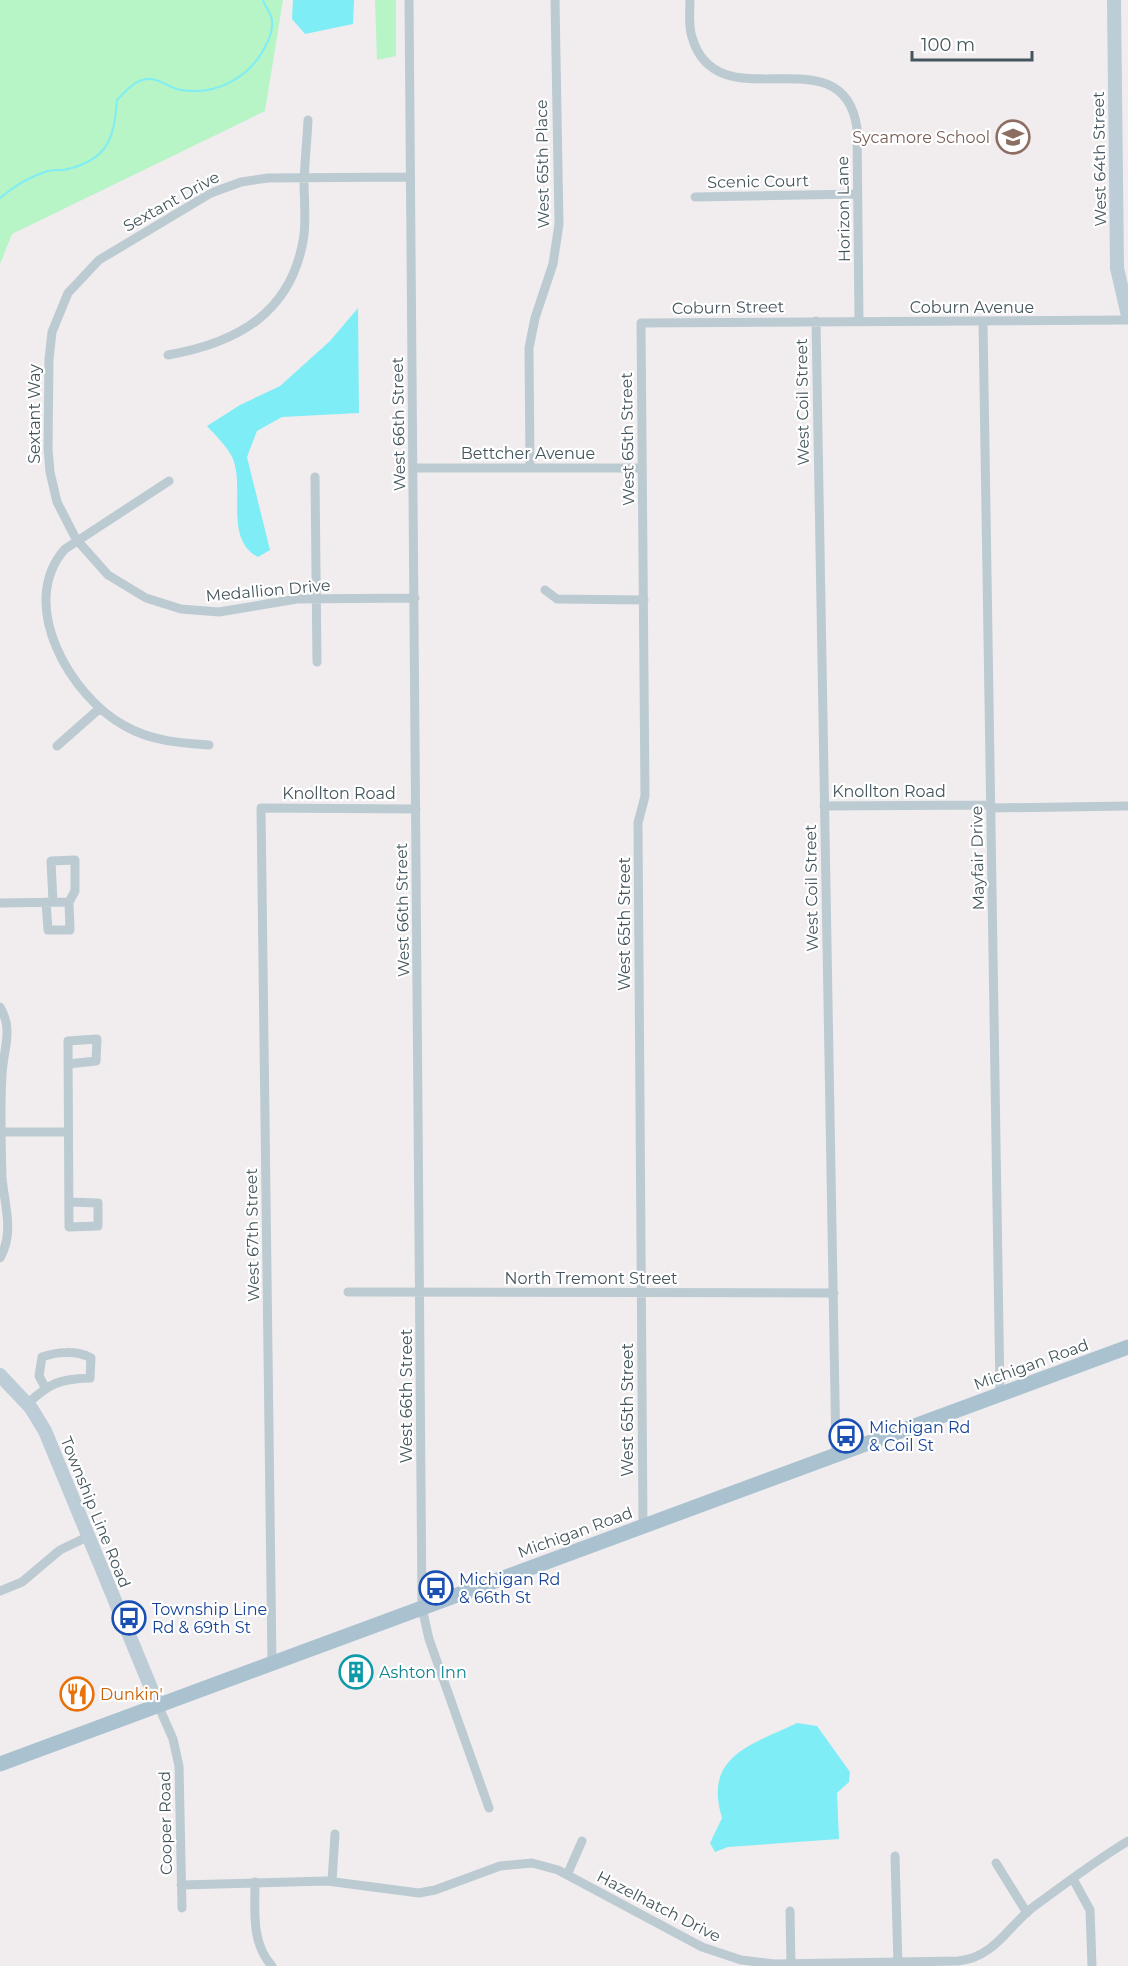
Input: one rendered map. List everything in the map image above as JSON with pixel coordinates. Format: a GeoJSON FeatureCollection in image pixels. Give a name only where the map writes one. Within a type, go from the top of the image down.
{"type":"FeatureCollection","features":[{"type":"Feature","properties":{"kind":"main road","name":"West 64th Street"},"geometry":{"type":"LineString","coordinates":[[1114,0],[1117,268],[1128,318]]}},
{"type":"Feature","properties":{"kind":"main road","name":"Michigan Road"},"geometry":{"type":"LineString","coordinates":[[0,1764],[1128,1347]]}},
{"type":"Feature","properties":{"kind":"main road","name":"Township Line Road"},"geometry":{"type":"LineString","coordinates":[[0,1375],[27,1404],[45,1431],[158,1706]]}},
{"type":"Feature","properties":{"kind":"street","name":"West 66th Street"},"geometry":{"type":"LineString","coordinates":[[409,0],[422,1608],[432,1649],[489,1808]]}},
{"type":"Feature","properties":{"kind":"street","name":"West 65th Place"},"geometry":{"type":"LineString","coordinates":[[530,468],[530,348],[535,318],[553,264],[559,224],[555,0]]}},
{"type":"Feature","properties":{"kind":"street","name":"Horizon Lane"},"geometry":{"type":"LineString","coordinates":[[690,0],[690,27],[694,45],[707,63],[719,72],[744,79],[816,80],[830,85],[844,98],[852,110],[857,128],[859,321]]}},
{"type":"Feature","properties":{"kind":"street"},"geometry":{"type":"LineString","coordinates":[[168,355],[210,347],[230,338],[255,322],[276,301],[290,280],[302,245],[308,120]]}},
{"type":"Feature","properties":{"kind":"street","name":"Sextant Drive"},"geometry":{"type":"LineString","coordinates":[[56,319],[68,293],[90,267],[203,197],[226,186],[248,181],[304,178],[409,177]]}},
{"type":"Feature","properties":{"kind":"street","name":"Scenic Court"},"geometry":{"type":"LineString","coordinates":[[695,197],[857,194]]}},
{"type":"Feature","properties":{"kind":"street","name":"Coburn Avenue"},"geometry":{"type":"LineString","coordinates":[[816,321],[983,322],[1128,318]]}},
{"type":"Feature","properties":{"kind":"street","name":"Sextant Way"},"geometry":{"type":"LineString","coordinates":[[56,319],[49,359],[50,472],[59,507],[76,539]]}},
{"type":"Feature","properties":{"kind":"street","name":"Coburn Street"},"geometry":{"type":"LineString","coordinates":[[641,323],[816,321]]}},
{"type":"Feature","properties":{"kind":"street","name":"West Coil Street"},"geometry":{"type":"LineString","coordinates":[[816,321],[836,1455]]}},
{"type":"Feature","properties":{"kind":"street","name":"Mayfair Drive"},"geometry":{"type":"LineString","coordinates":[[983,322],[1000,1394]]}},
{"type":"Feature","properties":{"kind":"street","name":"West 65th Street"},"geometry":{"type":"LineString","coordinates":[[641,323],[645,796],[638,823],[644,1526]]}},
{"type":"Feature","properties":{"kind":"street","name":"Bettcher Avenue"},"geometry":{"type":"LineString","coordinates":[[414,468],[642,468]]}},
{"type":"Feature","properties":{"kind":"street"},"geometry":{"type":"LineString","coordinates":[[315,477],[317,662]]}},
{"type":"Feature","properties":{"kind":"street"},"geometry":{"type":"LineString","coordinates":[[169,480],[76,539],[60,554],[48,584],[48,610],[52,633],[62,661],[80,690],[99,709],[124,726],[151,738],[209,745]]}},
{"type":"Feature","properties":{"kind":"street","name":"Medallion Drive"},"geometry":{"type":"LineString","coordinates":[[76,539],[92,559],[117,581],[146,598],[171,606],[219,612],[285,600],[415,598]]}},
{"type":"Feature","properties":{"kind":"street"},"geometry":{"type":"LineString","coordinates":[[545,590],[557,599],[644,600]]}},
{"type":"Feature","properties":{"kind":"street"},"geometry":{"type":"LineString","coordinates":[[57,746],[99,709]]}},
{"type":"Feature","properties":{"kind":"street","name":"Knollton Road"},"geometry":{"type":"LineString","coordinates":[[824,806],[1128,806]]}},
{"type":"Feature","properties":{"kind":"street","name":"Knollton Road"},"geometry":{"type":"LineString","coordinates":[[261,808],[416,808]]}},
{"type":"Feature","properties":{"kind":"street","name":"West 67th Street"},"geometry":{"type":"LineString","coordinates":[[261,808],[272,1663]]}},
{"type":"Feature","properties":{"kind":"street"},"geometry":{"type":"LineString","coordinates":[[75,860],[75,891],[69,902],[69,930],[48,930],[51,861],[75,860]]}},
{"type":"Feature","properties":{"kind":"street"},"geometry":{"type":"LineString","coordinates":[[0,903],[69,902]]}},
{"type":"Feature","properties":{"kind":"street"},"geometry":{"type":"LineString","coordinates":[[0,1007],[8,1033],[2,1074],[1,1132],[2,1178],[8,1224],[7,1240],[0,1258]]}},
{"type":"Feature","properties":{"kind":"street"},"geometry":{"type":"LineString","coordinates":[[68,1064],[69,1202]]}},
{"type":"Feature","properties":{"kind":"street"},"geometry":{"type":"LineString","coordinates":[[1,1132],[68,1132]]}},
{"type":"Feature","properties":{"kind":"street","name":"North Tremont Street"},"geometry":{"type":"LineString","coordinates":[[348,1293],[834,1293]]}},
{"type":"Feature","properties":{"kind":"street"},"geometry":{"type":"LineString","coordinates":[[27,1404],[45,1387],[63,1379],[90,1378],[91,1358],[78,1353],[52,1353],[42,1358],[39,1376],[45,1387]]}},
{"type":"Feature","properties":{"kind":"street"},"geometry":{"type":"LineString","coordinates":[[0,1590],[22,1582],[60,1550],[89,1536]]}},
{"type":"Feature","properties":{"kind":"street","name":"Cooper Road"},"geometry":{"type":"LineString","coordinates":[[158,1706],[173,1740],[179,1766],[182,1908]]}},
{"type":"Feature","properties":{"kind":"street"},"geometry":{"type":"LineString","coordinates":[[332,1881],[335,1834]]}},
{"type":"Feature","properties":{"kind":"street"},"geometry":{"type":"LineString","coordinates":[[567,1875],[582,1841]]}},
{"type":"Feature","properties":{"kind":"street","name":"Hazelhatch Drive"},"geometry":{"type":"LineString","coordinates":[[182,1885],[332,1881],[419,1893],[511,1864],[541,1865],[567,1875],[708,1950],[750,1962],[791,1965],[897,1964],[962,1960],[979,1956],[994,1946],[1027,1913],[1128,1841]]}},
{"type":"Feature","properties":{"kind":"street"},"geometry":{"type":"LineString","coordinates":[[895,1856],[897,1964]]}},
{"type":"Feature","properties":{"kind":"street"},"geometry":{"type":"LineString","coordinates":[[996,1863],[1027,1913]]}},
{"type":"Feature","properties":{"kind":"street"},"geometry":{"type":"LineString","coordinates":[[1073,1879],[1084,1895],[1091,1913],[1092,1966]]}},
{"type":"Feature","properties":{"kind":"street"},"geometry":{"type":"LineString","coordinates":[[255,1882],[256,1934],[263,1954],[272,1966]]}},
{"type":"Feature","properties":{"kind":"street"},"geometry":{"type":"LineString","coordinates":[[790,1911],[791,1965]]}},
{"type":"Feature","properties":{"kind":"street"},"geometry":{"type":"LineString","coordinates":[[979,1956],[984,1966]]}},
{"type":"Feature","properties":{"kind":"green space"},"geometry":{"type":"Polygon","coordinates":[[[0,0],[283,0],[265,111],[12,234],[0,264],[0,0]]]}},
{"type":"Feature","properties":{"kind":"green space"},"geometry":{"type":"Polygon","coordinates":[[[375,0],[396,0],[396,56],[377,60],[375,0]]]}},
{"type":"Feature","properties":{"kind":"water"},"geometry":{"type":"Polygon","coordinates":[[[293,0],[354,0],[353,24],[305,34],[292,19],[293,0]]]}},
{"type":"Feature","properties":{"kind":"water"},"geometry":{"type":"Polygon","coordinates":[[[358,308],[359,413],[282,417],[257,431],[247,457],[270,550],[258,557],[248,549],[241,538],[233,459],[207,426],[240,405],[280,386],[330,341],[358,308]]]}},
{"type":"Feature","properties":{"kind":"water"},"geometry":{"type":"Polygon","coordinates":[[[797,1723],[817,1726],[850,1772],[849,1782],[837,1793],[839,1839],[728,1847],[715,1852],[710,1843],[722,1818],[718,1797],[719,1780],[725,1766],[748,1746],[797,1723]]]}},
{"type":"Feature","properties":{"kind":"waterway"},"geometry":{"type":"LineString","coordinates":[[0,198],[33,177],[48,171],[65,170],[82,165],[101,153],[111,135],[117,100],[141,80],[151,79],[177,89],[195,91],[221,86],[243,74],[261,55],[271,32],[272,18],[263,0]]}},
{"type":"Feature","properties":{"kind":"place","name":"Sycamore School"},"geometry":{"type":"Point","coordinates":[1013,137]}},
{"type":"Feature","properties":{"kind":"place","name":"Michigan Rd & Coil St"},"geometry":{"type":"Point","coordinates":[846,1436]}},
{"type":"Feature","properties":{"kind":"place","name":"Michigan Rd & 66th St"},"geometry":{"type":"Point","coordinates":[436,1588]}},
{"type":"Feature","properties":{"kind":"place","name":"Township Line Rd & 69th St"},"geometry":{"type":"Point","coordinates":[129,1618]}},
{"type":"Feature","properties":{"kind":"place","name":"Ashton Inn"},"geometry":{"type":"Point","coordinates":[356,1672]}},
{"type":"Feature","properties":{"kind":"place","name":"Dunkin'"},"geometry":{"type":"Point","coordinates":[77,1694]}}]}
